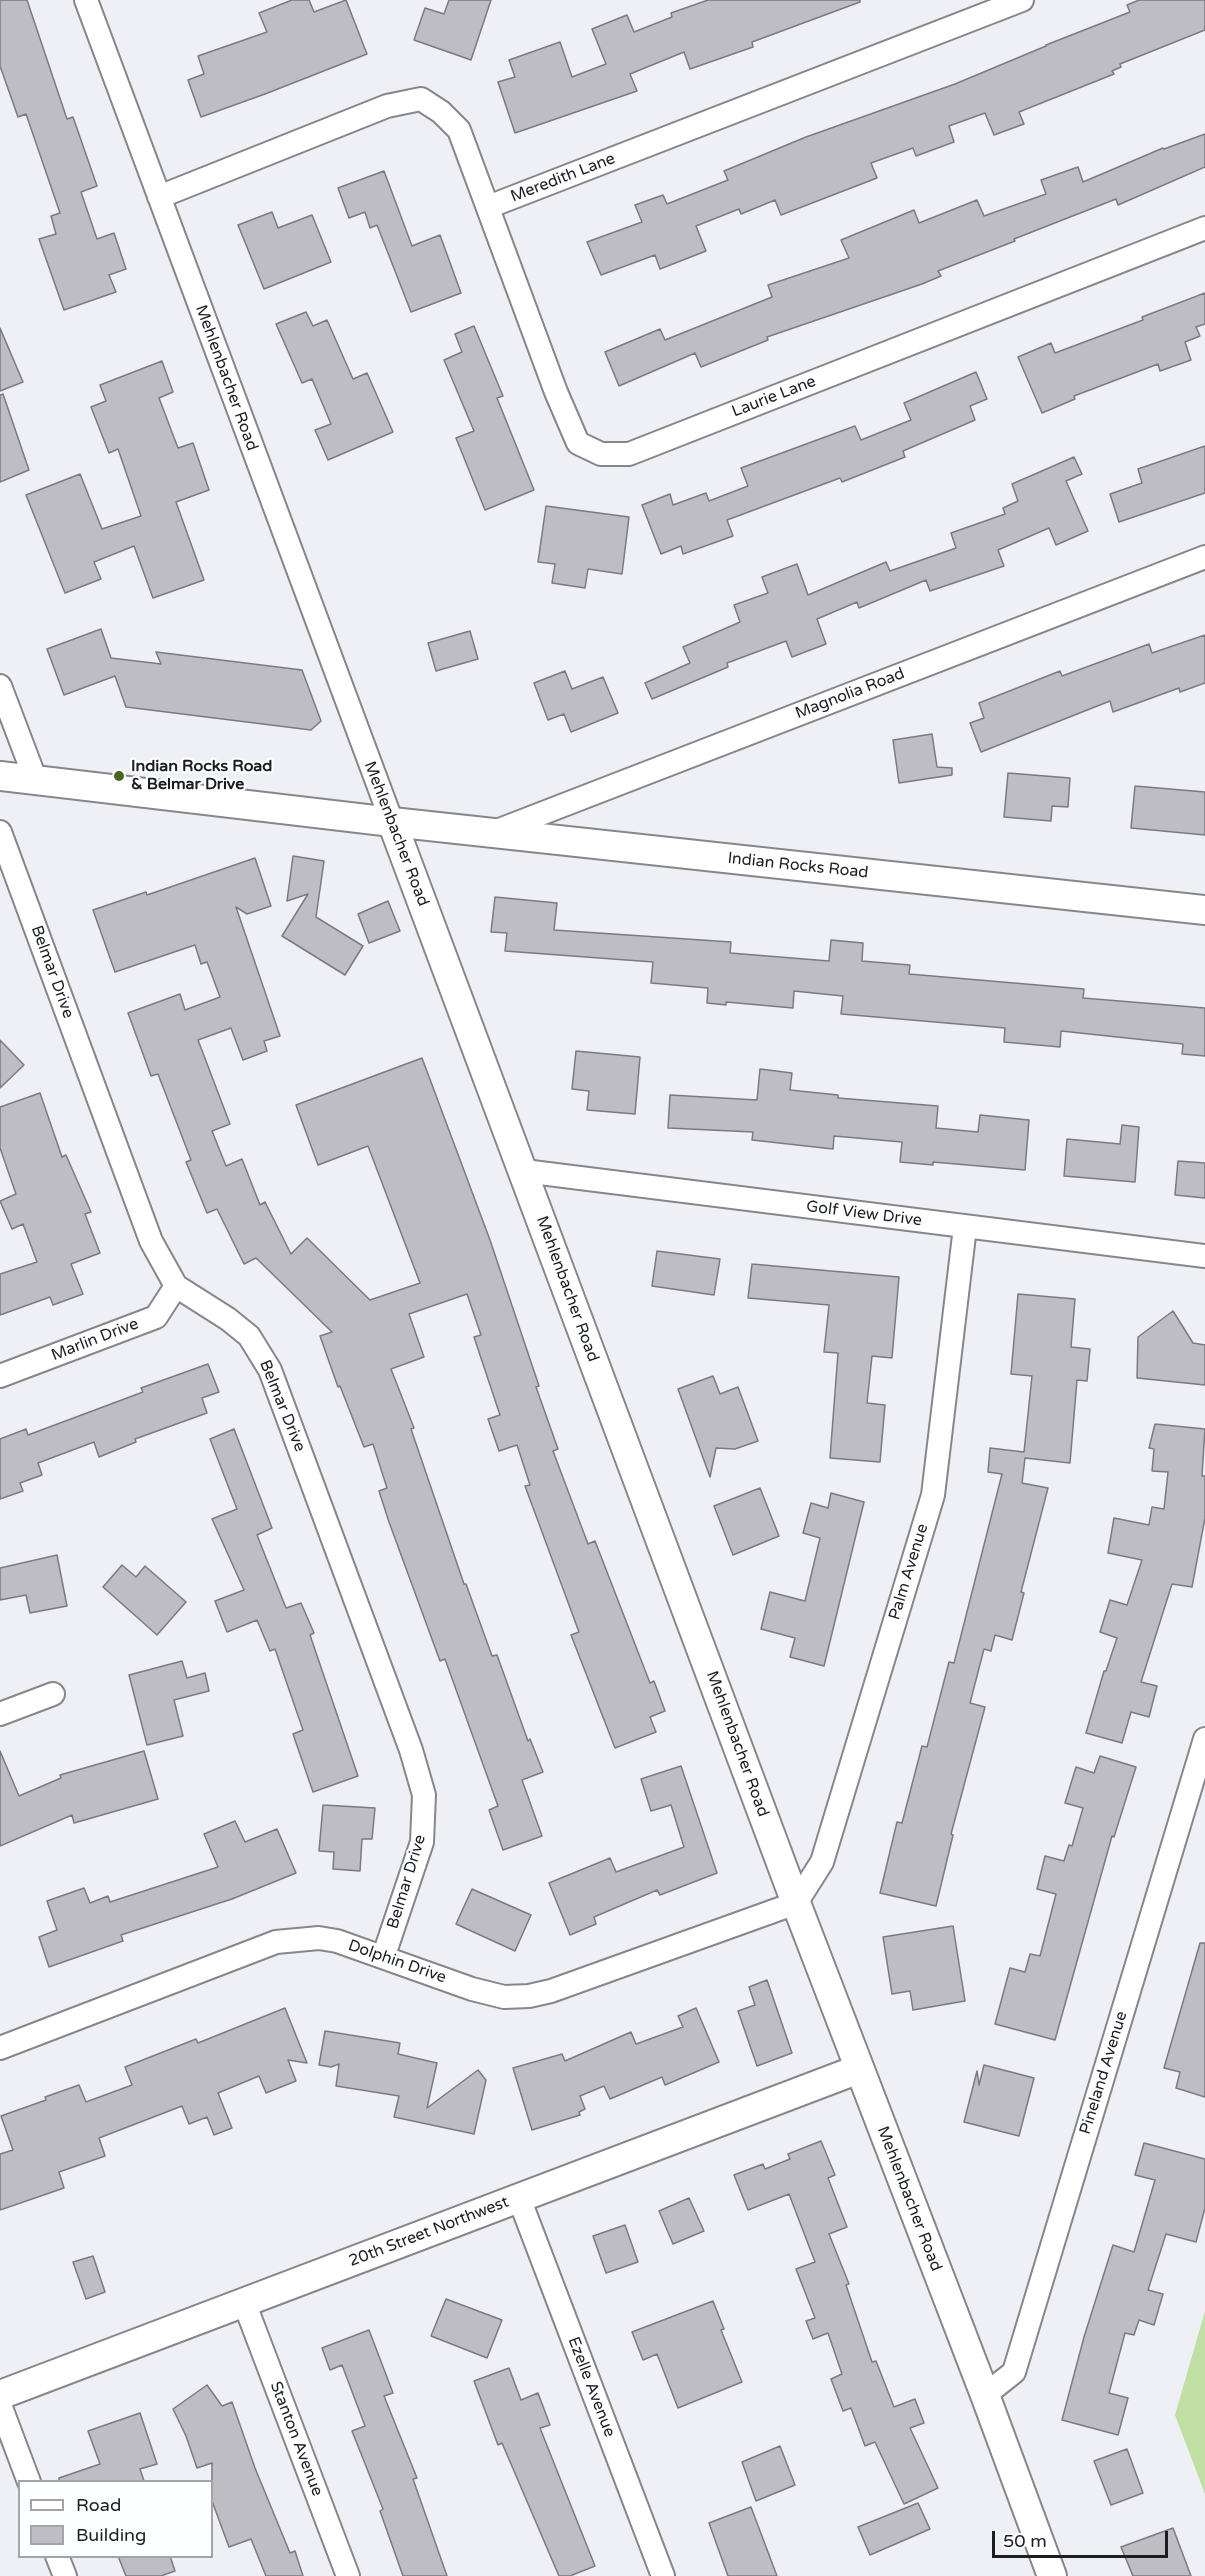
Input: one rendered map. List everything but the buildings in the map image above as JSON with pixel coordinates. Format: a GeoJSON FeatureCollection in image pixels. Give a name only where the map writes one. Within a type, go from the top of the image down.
{"type":"FeatureCollection","features":[{"type":"Feature","properties":{"kind":"street","name":"Mehlenbacher Road"},"geometry":{"type":"LineString","coordinates":[[86,0],[796,1903],[1052,2576]]}},
{"type":"Feature","properties":{"kind":"street","name":"Meredith Lane"},"geometry":{"type":"LineString","coordinates":[[488,207],[1022,0]]}},
{"type":"Feature","properties":{"kind":"street"},"geometry":{"type":"LineString","coordinates":[[159,197],[387,106],[421,99],[441,112],[459,130],[488,207]]}},
{"type":"Feature","properties":{"kind":"street","name":"Laurie Lane"},"geometry":{"type":"LineString","coordinates":[[488,207],[548,370],[578,443],[601,454],[629,454],[1205,228]]}},
{"type":"Feature","properties":{"kind":"street","name":"Magnolia Road"},"geometry":{"type":"LineString","coordinates":[[494,832],[1205,557]]}},
{"type":"Feature","properties":{"kind":"street"},"geometry":{"type":"LineString","coordinates":[[0,686],[36,781]]}},
{"type":"Feature","properties":{"kind":"street","name":"Indian Rocks Road"},"geometry":{"type":"LineString","coordinates":[[0,776],[392,822],[1205,910]]}},
{"type":"Feature","properties":{"kind":"street","name":"Belmar Drive"},"geometry":{"type":"LineString","coordinates":[[0,832],[151,1240],[176,1286],[228,1319],[249,1336],[270,1370],[411,1749],[424,1795],[422,1842],[384,1955]]}},
{"type":"Feature","properties":{"kind":"street","name":"Golf View Drive"},"geometry":{"type":"LineString","coordinates":[[524,1171],[1205,1256]]}},
{"type":"Feature","properties":{"kind":"street","name":"Palm Avenue"},"geometry":{"type":"LineString","coordinates":[[796,1903],[822,1862],[933,1495],[965,1227]]}},
{"type":"Feature","properties":{"kind":"street","name":"Marlin Drive"},"geometry":{"type":"LineString","coordinates":[[0,1376],[156,1317],[176,1286]]}},
{"type":"Feature","properties":{"kind":"street"},"geometry":{"type":"LineString","coordinates":[[0,1714],[53,1694]]}},
{"type":"Feature","properties":{"kind":"street","name":"Pineland Avenue"},"geometry":{"type":"LineString","coordinates":[[985,2395],[1014,2372],[1205,1739]]}},
{"type":"Feature","properties":{"kind":"street","name":"Dolphin Drive"},"geometry":{"type":"LineString","coordinates":[[0,2048],[276,1942],[319,1938],[337,1941],[384,1955],[472,1989],[504,1997],[529,1996],[551,1991],[796,1903]]}},
{"type":"Feature","properties":{"kind":"street","name":"20th Street Northwest"},"geometry":{"type":"LineString","coordinates":[[0,2395],[859,2069]]}},
{"type":"Feature","properties":{"kind":"street","name":"Ezelle Avenue"},"geometry":{"type":"LineString","coordinates":[[519,2198],[663,2576]]}},
{"type":"Feature","properties":{"kind":"street","name":"Stanton Avenue"},"geometry":{"type":"LineString","coordinates":[[244,2302],[348,2576]]}},
{"type":"Feature","properties":{"kind":"street"},"geometry":{"type":"LineString","coordinates":[[0,2405],[29,2480]]}},
{"type":"Feature","properties":{"kind":"street"},"geometry":{"type":"LineString","coordinates":[[58,2558],[65,2576]]}},
{"type":"Feature","properties":{"kind":"green space"},"geometry":{"type":"Polygon","coordinates":[[[1205,2311],[1205,2494],[1175,2415],[1205,2311]]]}},
{"type":"Feature","properties":{"kind":"place","name":"Indian Rocks Road & Belmar Drive"},"geometry":{"type":"Point","coordinates":[119,776]}}]}
